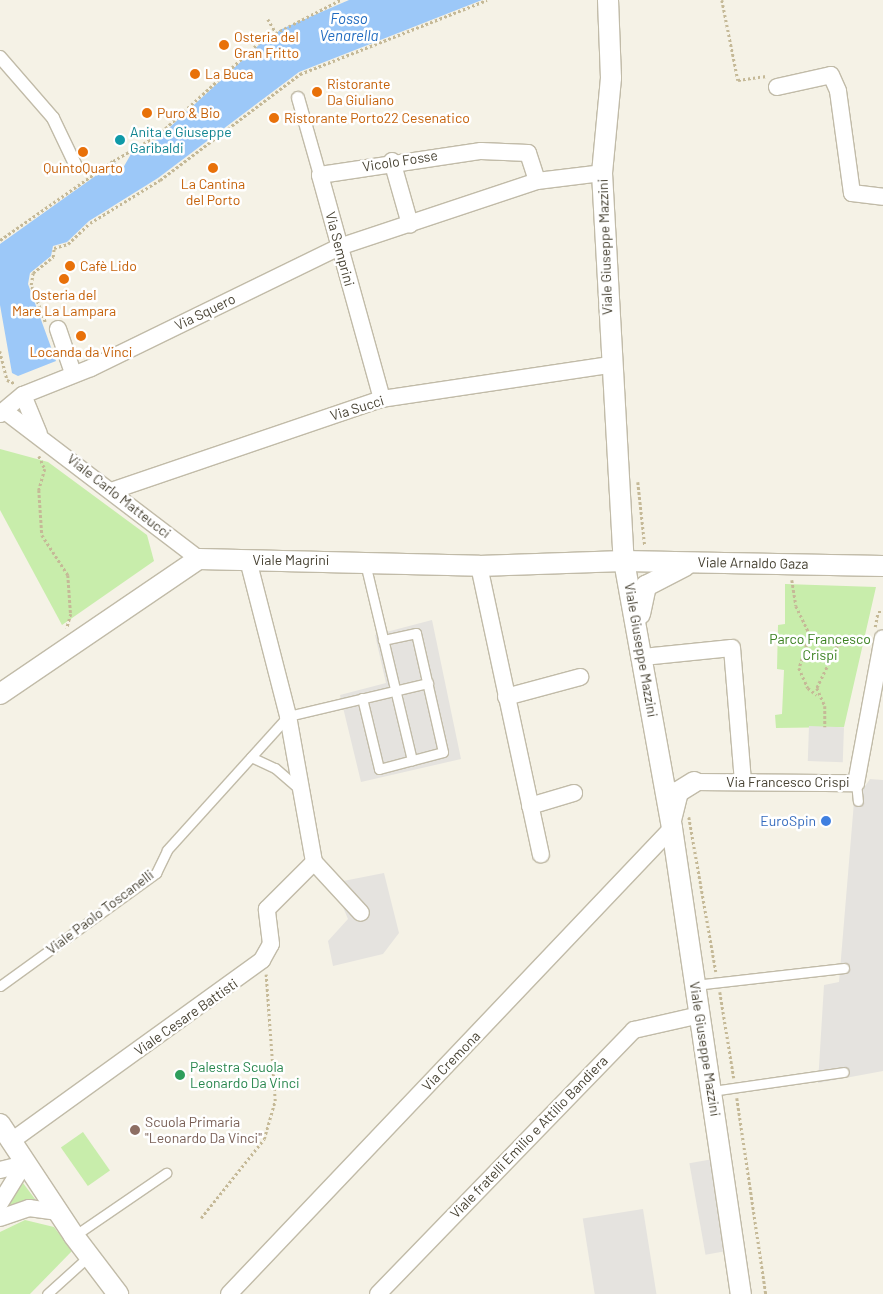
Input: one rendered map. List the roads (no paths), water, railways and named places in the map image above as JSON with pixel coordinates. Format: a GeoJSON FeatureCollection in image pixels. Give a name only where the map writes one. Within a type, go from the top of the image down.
{"type":"FeatureCollection","features":[{"type":"Feature","properties":{"kind":"street","name":"Viale Giuseppe Mazzini"},"geometry":{"type":"LineString","coordinates":[[608,0],[611,78],[602,173],[610,365],[624,561],[640,636],[662,762],[660,777],[672,825],[741,1294]]}},
{"type":"Feature","properties":{"kind":"street"},"geometry":{"type":"LineString","coordinates":[[0,58],[53,118],[76,166]]}},
{"type":"Feature","properties":{"kind":"street"},"geometry":{"type":"LineString","coordinates":[[777,87],[832,75],[838,92],[852,193],[883,197]]}},
{"type":"Feature","properties":{"kind":"street","name":"Via Semprini"},"geometry":{"type":"LineString","coordinates":[[298,98],[382,399]]}},
{"type":"Feature","properties":{"kind":"street","name":"Vicolo Fosse"},"geometry":{"type":"LineString","coordinates":[[320,175],[392,161],[482,150],[528,153],[536,181]]}},
{"type":"Feature","properties":{"kind":"street"},"geometry":{"type":"LineString","coordinates":[[392,161],[410,224]]}},
{"type":"Feature","properties":{"kind":"street","name":"Via Squero"},"geometry":{"type":"LineString","coordinates":[[2,410],[20,389],[73,373],[339,247],[536,181],[602,173]]}},
{"type":"Feature","properties":{"kind":"street"},"geometry":{"type":"LineString","coordinates":[[53,330],[73,373]]}},
{"type":"Feature","properties":{"kind":"street","name":"Via Succi"},"geometry":{"type":"LineString","coordinates":[[114,490],[382,399],[610,365]]}},
{"type":"Feature","properties":{"kind":"street"},"geometry":{"type":"LineString","coordinates":[[20,389],[45,438]]}},
{"type":"Feature","properties":{"kind":"street","name":"Viale Carlo Matteucci"},"geometry":{"type":"LineString","coordinates":[[2,410],[45,438],[114,490],[199,559]]}},
{"type":"Feature","properties":{"kind":"street"},"geometry":{"type":"LineString","coordinates":[[0,694],[60,651],[199,559]]}},
{"type":"Feature","properties":{"kind":"street","name":"Viale Magrini"},"geometry":{"type":"LineString","coordinates":[[199,559],[365,561],[479,566],[624,561]]}},
{"type":"Feature","properties":{"kind":"street"},"geometry":{"type":"LineString","coordinates":[[248,560],[288,716],[314,862],[361,913]]}},
{"type":"Feature","properties":{"kind":"street","name":"Viale Arnaldo Gaza"},"geometry":{"type":"LineString","coordinates":[[624,561],[883,566]]}},
{"type":"Feature","properties":{"kind":"street"},"geometry":{"type":"LineString","coordinates":[[640,636],[640,600],[646,586],[660,575],[707,562]]}},
{"type":"Feature","properties":{"kind":"street"},"geometry":{"type":"LineString","coordinates":[[479,566],[540,854]]}},
{"type":"Feature","properties":{"kind":"street","name":"Via Francesco Crispi"},"geometry":{"type":"LineString","coordinates":[[694,782],[856,783],[878,639]]}},
{"type":"Feature","properties":{"kind":"street"},"geometry":{"type":"LineString","coordinates":[[643,657],[732,648],[743,782]]}},
{"type":"Feature","properties":{"kind":"street"},"geometry":{"type":"LineString","coordinates":[[506,697],[580,677]]}},
{"type":"Feature","properties":{"kind":"street"},"geometry":{"type":"LineString","coordinates":[[662,762],[694,782],[678,792],[672,825]]}},
{"type":"Feature","properties":{"kind":"street"},"geometry":{"type":"LineString","coordinates":[[530,806],[574,793]]}},
{"type":"Feature","properties":{"kind":"street","name":"Via Cremona"},"geometry":{"type":"LineString","coordinates":[[229,1294],[672,825]]}},
{"type":"Feature","properties":{"kind":"street","name":"Viale Cesare Battisti"},"geometry":{"type":"LineString","coordinates":[[10,1142],[262,960],[272,944],[267,910],[314,862]]}},
{"type":"Feature","properties":{"kind":"street","name":"Viale fratelli Emilio e Attilio Bandiera"},"geometry":{"type":"LineString","coordinates":[[378,1294],[634,1030],[700,1015]]}},
{"type":"Feature","properties":{"kind":"street"},"geometry":{"type":"LineString","coordinates":[[0,1124],[24,1164],[57,1212],[118,1294]]}},
{"type":"Feature","properties":{"kind":"street"},"geometry":{"type":"LineString","coordinates":[[0,1170],[24,1164]]}},
{"type":"Feature","properties":{"kind":"street"},"geometry":{"type":"LineString","coordinates":[[0,1203],[24,1164]]}},
{"type":"Feature","properties":{"kind":"street"},"geometry":{"type":"LineString","coordinates":[[0,1218],[29,1208],[57,1212]]}},
{"type":"Feature","properties":{"kind":"lane"},"geometry":{"type":"LineString","coordinates":[[365,561],[412,760]]}},
{"type":"Feature","properties":{"kind":"lane"},"geometry":{"type":"LineString","coordinates":[[362,698],[379,769],[444,752],[416,632],[383,640]]}},
{"type":"Feature","properties":{"kind":"lane"},"geometry":{"type":"LineString","coordinates":[[288,716],[428,683]]}},
{"type":"Feature","properties":{"kind":"lane","name":"Viale Paolo Toscanelli"},"geometry":{"type":"LineString","coordinates":[[0,986],[156,873],[167,850],[288,716]]}},
{"type":"Feature","properties":{"kind":"lane"},"geometry":{"type":"LineString","coordinates":[[251,757],[275,768],[301,792]]}},
{"type":"Feature","properties":{"kind":"lane"},"geometry":{"type":"LineString","coordinates":[[856,783],[858,801]]}},
{"type":"Feature","properties":{"kind":"lane"},"geometry":{"type":"LineString","coordinates":[[695,985],[844,968]]}},
{"type":"Feature","properties":{"kind":"lane"},"geometry":{"type":"LineString","coordinates":[[712,1091],[736,1090],[844,1072]]}},
{"type":"Feature","properties":{"kind":"lane"},"geometry":{"type":"LineString","coordinates":[[74,1236],[166,1173]]}},
{"type":"Feature","properties":{"kind":"lane"},"geometry":{"type":"LineString","coordinates":[[47,1294],[89,1256]]}},
{"type":"Feature","properties":{"kind":"water","name":"Fosso Venarella"},"geometry":{"type":"Polygon","coordinates":[[[349,0],[482,0],[299,72],[158,178],[89,221],[67,242],[53,246],[51,256],[30,273],[28,284],[56,361],[18,376],[12,373],[0,305],[0,244],[115,162],[118,169],[123,168],[131,154],[156,140],[260,44],[282,29],[349,0]]]}},
{"type":"Feature","properties":{"kind":"place","name":"Osteria del Gran Fritto"},"geometry":{"type":"Point","coordinates":[224,45]}},
{"type":"Feature","properties":{"kind":"place","name":"La Buca"},"geometry":{"type":"Point","coordinates":[195,74]}},
{"type":"Feature","properties":{"kind":"place","name":"Ristorante Da Giuliano"},"geometry":{"type":"Point","coordinates":[317,92]}},
{"type":"Feature","properties":{"kind":"place","name":"Puro & Bio"},"geometry":{"type":"Point","coordinates":[147,113]}},
{"type":"Feature","properties":{"kind":"place","name":"Ristorante Porto22 Cesenatico"},"geometry":{"type":"Point","coordinates":[274,118]}},
{"type":"Feature","properties":{"kind":"place","name":"Anita e Giuseppe Garibaldi"},"geometry":{"type":"Point","coordinates":[120,140]}},
{"type":"Feature","properties":{"kind":"place","name":"QuintoQuarto"},"geometry":{"type":"Point","coordinates":[83,152]}},
{"type":"Feature","properties":{"kind":"place","name":"La Cantina del Porto"},"geometry":{"type":"Point","coordinates":[213,168]}},
{"type":"Feature","properties":{"kind":"place","name":"Cafè Lido"},"geometry":{"type":"Point","coordinates":[70,266]}},
{"type":"Feature","properties":{"kind":"place","name":"Osteria del Mare La Lampara"},"geometry":{"type":"Point","coordinates":[64,279]}},
{"type":"Feature","properties":{"kind":"place","name":"Locanda da Vinci"},"geometry":{"type":"Point","coordinates":[81,336]}},
{"type":"Feature","properties":{"kind":"place","name":"EuroSpin"},"geometry":{"type":"Point","coordinates":[826,821]}},
{"type":"Feature","properties":{"kind":"place","name":"Palestra Scuola Leonardo Da Vinci"},"geometry":{"type":"Point","coordinates":[180,1075]}},
{"type":"Feature","properties":{"kind":"place","name":"Scuola Primaria \"Leonardo Da Vinci\""},"geometry":{"type":"Point","coordinates":[135,1130]}},
{"type":"Feature","properties":{"kind":"park label","name":"Parco Francesco Crispi"},"geometry":{"type":"Point","coordinates":[820,648]}}]}
